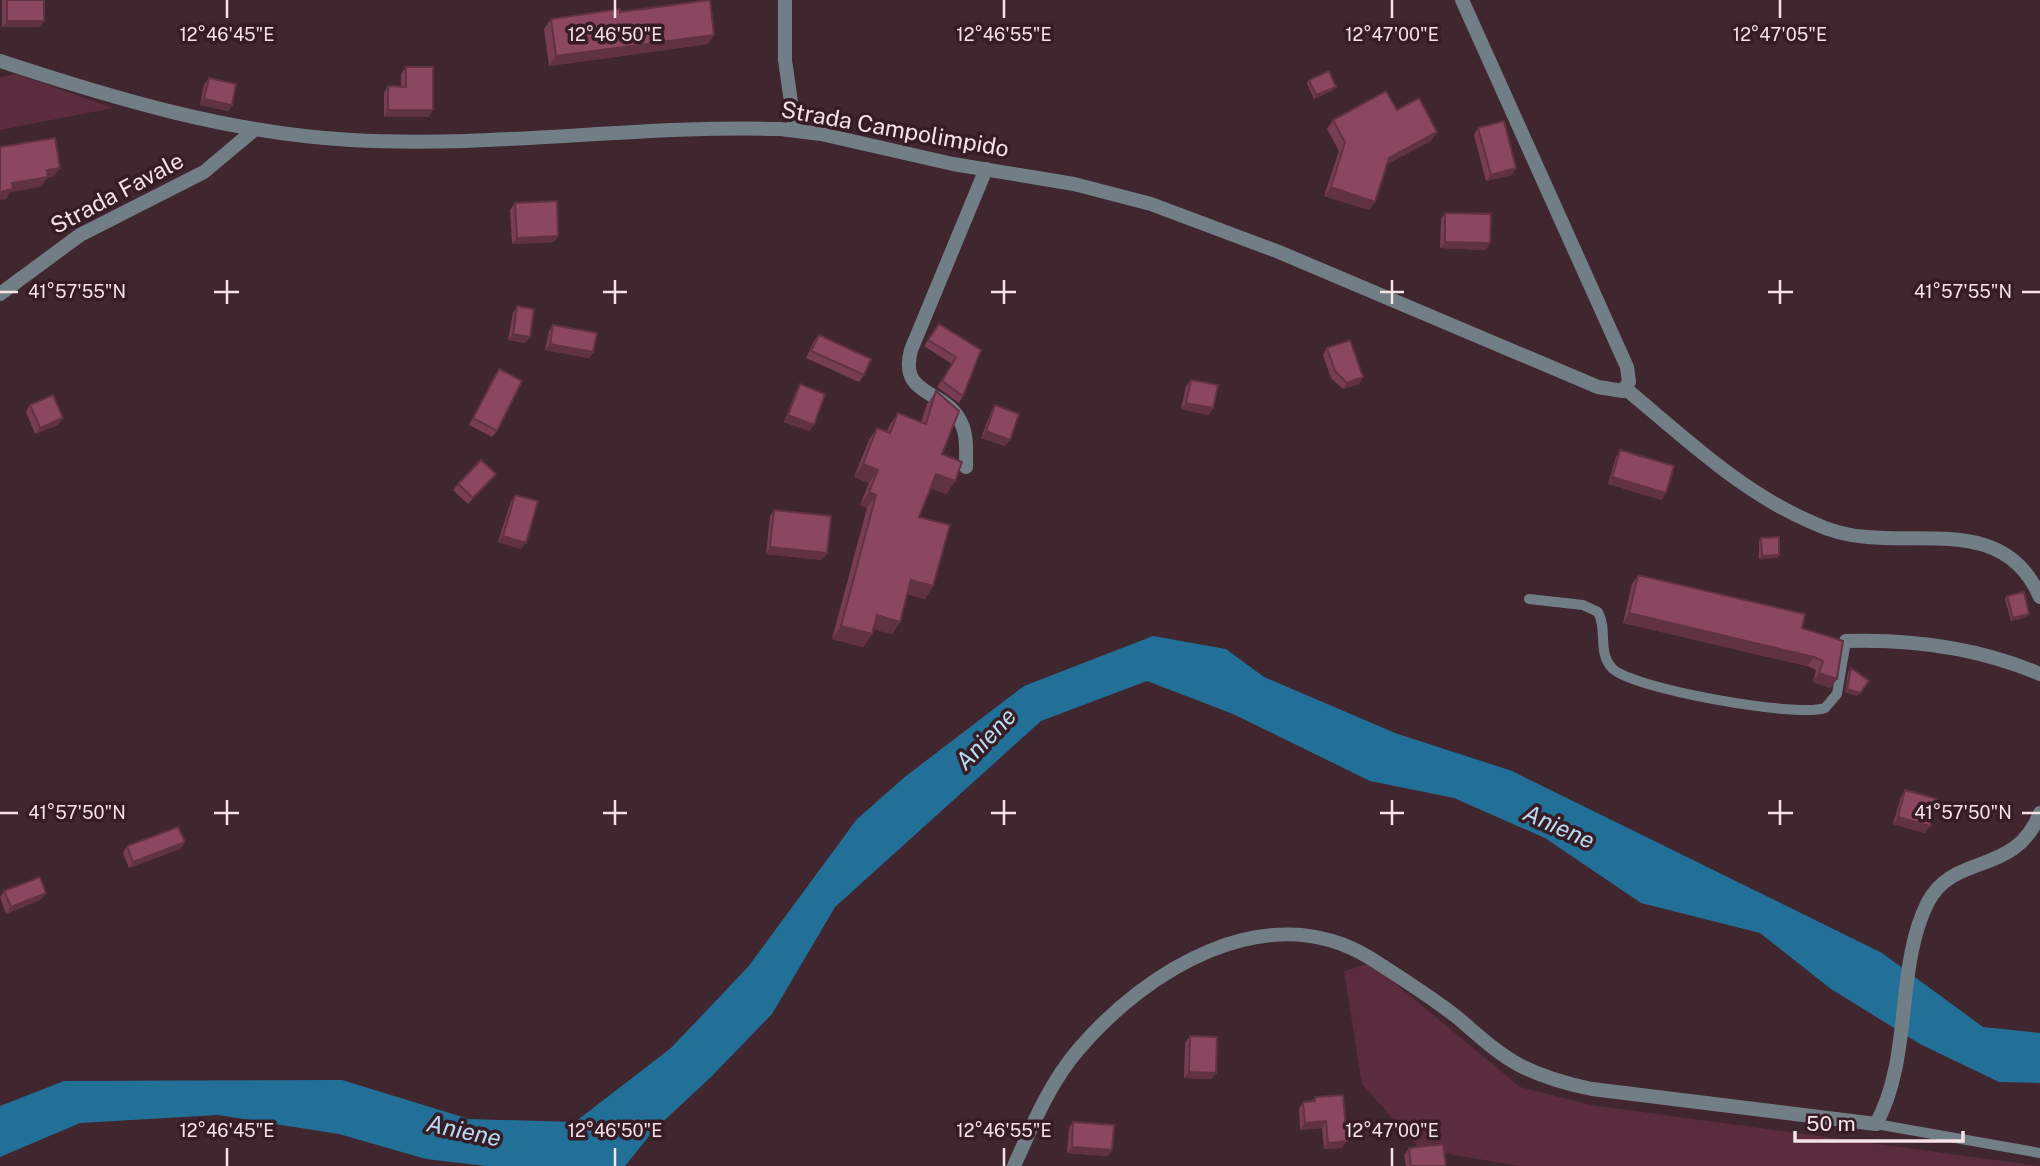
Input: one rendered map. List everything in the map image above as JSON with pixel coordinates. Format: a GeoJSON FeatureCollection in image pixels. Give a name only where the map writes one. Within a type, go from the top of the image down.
{"type":"FeatureCollection","features":[{"type":"Feature","properties":{"kind":"street"},"geometry":{"type":"LineString","coordinates":[[785,0],[785,60],[795,130]]}},
{"type":"Feature","properties":{"kind":"street"},"geometry":{"type":"LineString","coordinates":[[1462,0],[1627,367],[1626,389],[1734,477],[1804,519],[1858,536],[1954,538],[1991,547],[2022,568],[2040,597]]}},
{"type":"Feature","properties":{"kind":"street","name":"Strada Campolimpido"},"geometry":{"type":"LineString","coordinates":[[0,61],[108,97],[254,130],[301,136],[419,142],[751,128],[795,130],[1113,193],[1177,212],[1279,251],[1598,387],[1611,391],[1626,389]]}},
{"type":"Feature","properties":{"kind":"street","name":"Strada Favale"},"geometry":{"type":"LineString","coordinates":[[0,294],[80,235],[204,172],[254,130]]}},
{"type":"Feature","properties":{"kind":"street"},"geometry":{"type":"LineString","coordinates":[[966,467],[966,436],[960,419],[950,408],[915,384],[908,364],[911,350],[986,169]]}},
{"type":"Feature","properties":{"kind":"street"},"geometry":{"type":"LineString","coordinates":[[1846,641],[1919,642],[2005,662],[2040,674]]}},
{"type":"Feature","properties":{"kind":"street"},"geometry":{"type":"LineString","coordinates":[[1014,1166],[1056,1081],[1077,1051],[1103,1024],[1181,963],[1225,944],[1265,936],[1314,937],[1359,952],[1430,998],[1499,1053],[1556,1080],[1592,1089],[1876,1124],[1886,1102],[1897,1061],[1919,922],[1936,889],[1956,874],[2014,850],[2027,839],[2040,814]]}},
{"type":"Feature","properties":{"kind":"lane"},"geometry":{"type":"LineString","coordinates":[[1529,598],[1583,605],[1598,612],[1603,627],[1604,656],[1612,668],[1628,679],[1729,702],[1802,710],[1825,708],[1837,694],[1846,641]]}},
{"type":"Feature","properties":{"kind":"lane"},"geometry":{"type":"LineString","coordinates":[[1876,1124],[2040,1153]]}},
{"type":"Feature","properties":{"kind":"shaded area"},"geometry":{"type":"Polygon","coordinates":[[[17,74],[113,108],[0,130],[0,77],[17,74]]]}},
{"type":"Feature","properties":{"kind":"shaded area"},"geometry":{"type":"Polygon","coordinates":[[[1371,963],[1520,1087],[1591,1105],[2040,1166],[1519,1166],[1420,1149],[1362,1084],[1344,971],[1371,963]]]}},
{"type":"Feature","properties":{"kind":"water","name":"Aniene"},"geometry":{"type":"Polygon","coordinates":[[[1153,636],[1226,649],[1264,677],[1395,733],[1512,771],[1882,953],[1983,1027],[2040,1033],[2040,1083],[1999,1082],[1920,1044],[1831,989],[1760,933],[1641,903],[1545,838],[1454,798],[1370,781],[1233,714],[1147,681],[1041,721],[835,907],[772,1014],[711,1077],[654,1130],[625,1166],[486,1166],[426,1159],[339,1134],[218,1115],[80,1123],[0,1157],[0,1106],[64,1081],[342,1080],[469,1119],[575,1122],[671,1048],[748,967],[857,819],[906,776],[1024,686],[1153,636]]]}},
{"type":"Feature","properties":{"kind":"building"},"geometry":{"type":"Polygon","coordinates":[[[7,0],[44,0],[44,21],[7,21],[7,0]]]}},
{"type":"Feature","properties":{"kind":"building"},"geometry":{"type":"Polygon","coordinates":[[[710,0],[714,35],[556,56],[551,19],[710,0]]]}},
{"type":"Feature","properties":{"kind":"building"},"geometry":{"type":"Polygon","coordinates":[[[406,67],[433,67],[433,110],[388,110],[388,86],[406,87],[406,67]]]}},
{"type":"Feature","properties":{"kind":"building"},"geometry":{"type":"Polygon","coordinates":[[[1329,71],[1336,87],[1316,95],[1309,80],[1329,71]]]}},
{"type":"Feature","properties":{"kind":"building"},"geometry":{"type":"Polygon","coordinates":[[[209,78],[236,84],[232,105],[204,99],[209,78]]]}},
{"type":"Feature","properties":{"kind":"building"},"geometry":{"type":"Polygon","coordinates":[[[1386,91],[1397,110],[1419,98],[1437,132],[1389,158],[1375,202],[1331,187],[1345,142],[1333,120],[1386,91]]]}},
{"type":"Feature","properties":{"kind":"building"},"geometry":{"type":"Polygon","coordinates":[[[1504,121],[1516,168],[1491,175],[1478,128],[1504,121]]]}},
{"type":"Feature","properties":{"kind":"building"},"geometry":{"type":"Polygon","coordinates":[[[55,138],[60,168],[47,170],[48,177],[12,183],[13,189],[0,192],[0,147],[55,138]]]}},
{"type":"Feature","properties":{"kind":"building"},"geometry":{"type":"Polygon","coordinates":[[[557,201],[558,236],[517,238],[515,203],[557,201]]]}},
{"type":"Feature","properties":{"kind":"building"},"geometry":{"type":"Polygon","coordinates":[[[1445,213],[1491,214],[1490,243],[1445,242],[1445,213]]]}},
{"type":"Feature","properties":{"kind":"building"},"geometry":{"type":"Polygon","coordinates":[[[517,306],[534,309],[530,337],[513,334],[517,306]]]}},
{"type":"Feature","properties":{"kind":"building"},"geometry":{"type":"Polygon","coordinates":[[[939,324],[981,350],[963,396],[942,381],[956,357],[928,340],[939,324]]]}},
{"type":"Feature","properties":{"kind":"building"},"geometry":{"type":"Polygon","coordinates":[[[553,325],[597,333],[593,352],[550,344],[553,325]]]}},
{"type":"Feature","properties":{"kind":"building"},"geometry":{"type":"Polygon","coordinates":[[[819,335],[871,359],[864,375],[811,351],[819,335]]]}},
{"type":"Feature","properties":{"kind":"building"},"geometry":{"type":"Polygon","coordinates":[[[1350,340],[1363,377],[1347,383],[1335,371],[1327,348],[1350,340]]]}},
{"type":"Feature","properties":{"kind":"building"},"geometry":{"type":"Polygon","coordinates":[[[499,369],[522,381],[497,431],[473,418],[499,369]]]}},
{"type":"Feature","properties":{"kind":"building"},"geometry":{"type":"Polygon","coordinates":[[[1191,380],[1218,385],[1213,408],[1186,403],[1191,380]]]}},
{"type":"Feature","properties":{"kind":"building"},"geometry":{"type":"Polygon","coordinates":[[[800,384],[825,394],[814,425],[788,415],[800,384]]]}},
{"type":"Feature","properties":{"kind":"building"},"geometry":{"type":"Polygon","coordinates":[[[936,391],[959,411],[942,454],[962,462],[955,481],[936,474],[919,517],[950,525],[933,586],[911,580],[900,622],[877,615],[872,634],[841,626],[876,495],[869,492],[878,470],[863,464],[877,428],[890,433],[898,413],[926,424],[936,391]]]}},
{"type":"Feature","properties":{"kind":"building"},"geometry":{"type":"Polygon","coordinates":[[[53,395],[63,418],[40,428],[30,405],[53,395]]]}},
{"type":"Feature","properties":{"kind":"building"},"geometry":{"type":"Polygon","coordinates":[[[995,405],[1019,414],[1010,440],[986,431],[995,405]]]}},
{"type":"Feature","properties":{"kind":"building"},"geometry":{"type":"Polygon","coordinates":[[[1620,450],[1674,466],[1666,493],[1612,477],[1620,450]]]}},
{"type":"Feature","properties":{"kind":"building"},"geometry":{"type":"Polygon","coordinates":[[[481,460],[496,474],[473,498],[458,484],[481,460]]]}},
{"type":"Feature","properties":{"kind":"building"},"geometry":{"type":"Polygon","coordinates":[[[515,495],[538,501],[526,543],[503,536],[515,495]]]}},
{"type":"Feature","properties":{"kind":"building"},"geometry":{"type":"Polygon","coordinates":[[[774,510],[831,516],[827,553],[770,547],[774,510]]]}},
{"type":"Feature","properties":{"kind":"building"},"geometry":{"type":"Polygon","coordinates":[[[1779,537],[1779,555],[1762,556],[1761,538],[1779,537]]]}},
{"type":"Feature","properties":{"kind":"building"},"geometry":{"type":"Polygon","coordinates":[[[1638,575],[1805,614],[1802,628],[1843,641],[1837,679],[1819,673],[1823,661],[1814,657],[1629,613],[1638,575]]]}},
{"type":"Feature","properties":{"kind":"building"},"geometry":{"type":"Polygon","coordinates":[[[2024,592],[2029,614],[2013,618],[2007,596],[2024,592]]]}},
{"type":"Feature","properties":{"kind":"building"},"geometry":{"type":"Polygon","coordinates":[[[1851,668],[1869,681],[1860,693],[1847,689],[1851,668]]]}},
{"type":"Feature","properties":{"kind":"building"},"geometry":{"type":"Polygon","coordinates":[[[1905,790],[1937,799],[1930,826],[1898,817],[1905,790]]]}},
{"type":"Feature","properties":{"kind":"building"},"geometry":{"type":"Polygon","coordinates":[[[178,827],[185,842],[133,862],[127,846],[178,827]]]}},
{"type":"Feature","properties":{"kind":"building"},"geometry":{"type":"Polygon","coordinates":[[[40,877],[46,893],[11,907],[4,891],[40,877]]]}},
{"type":"Feature","properties":{"kind":"building"},"geometry":{"type":"Polygon","coordinates":[[[1190,1036],[1217,1037],[1216,1073],[1189,1072],[1190,1036]]]}},
{"type":"Feature","properties":{"kind":"building"},"geometry":{"type":"Polygon","coordinates":[[[1343,1095],[1347,1141],[1328,1143],[1326,1121],[1305,1123],[1303,1102],[1315,1101],[1315,1097],[1343,1095]]]}},
{"type":"Feature","properties":{"kind":"building"},"geometry":{"type":"Polygon","coordinates":[[[1073,1122],[1114,1125],[1112,1150],[1072,1147],[1073,1122]]]}},
{"type":"Feature","properties":{"kind":"building"},"geometry":{"type":"Polygon","coordinates":[[[1443,1144],[1446,1166],[1411,1166],[1409,1148],[1443,1144]]]}}]}
